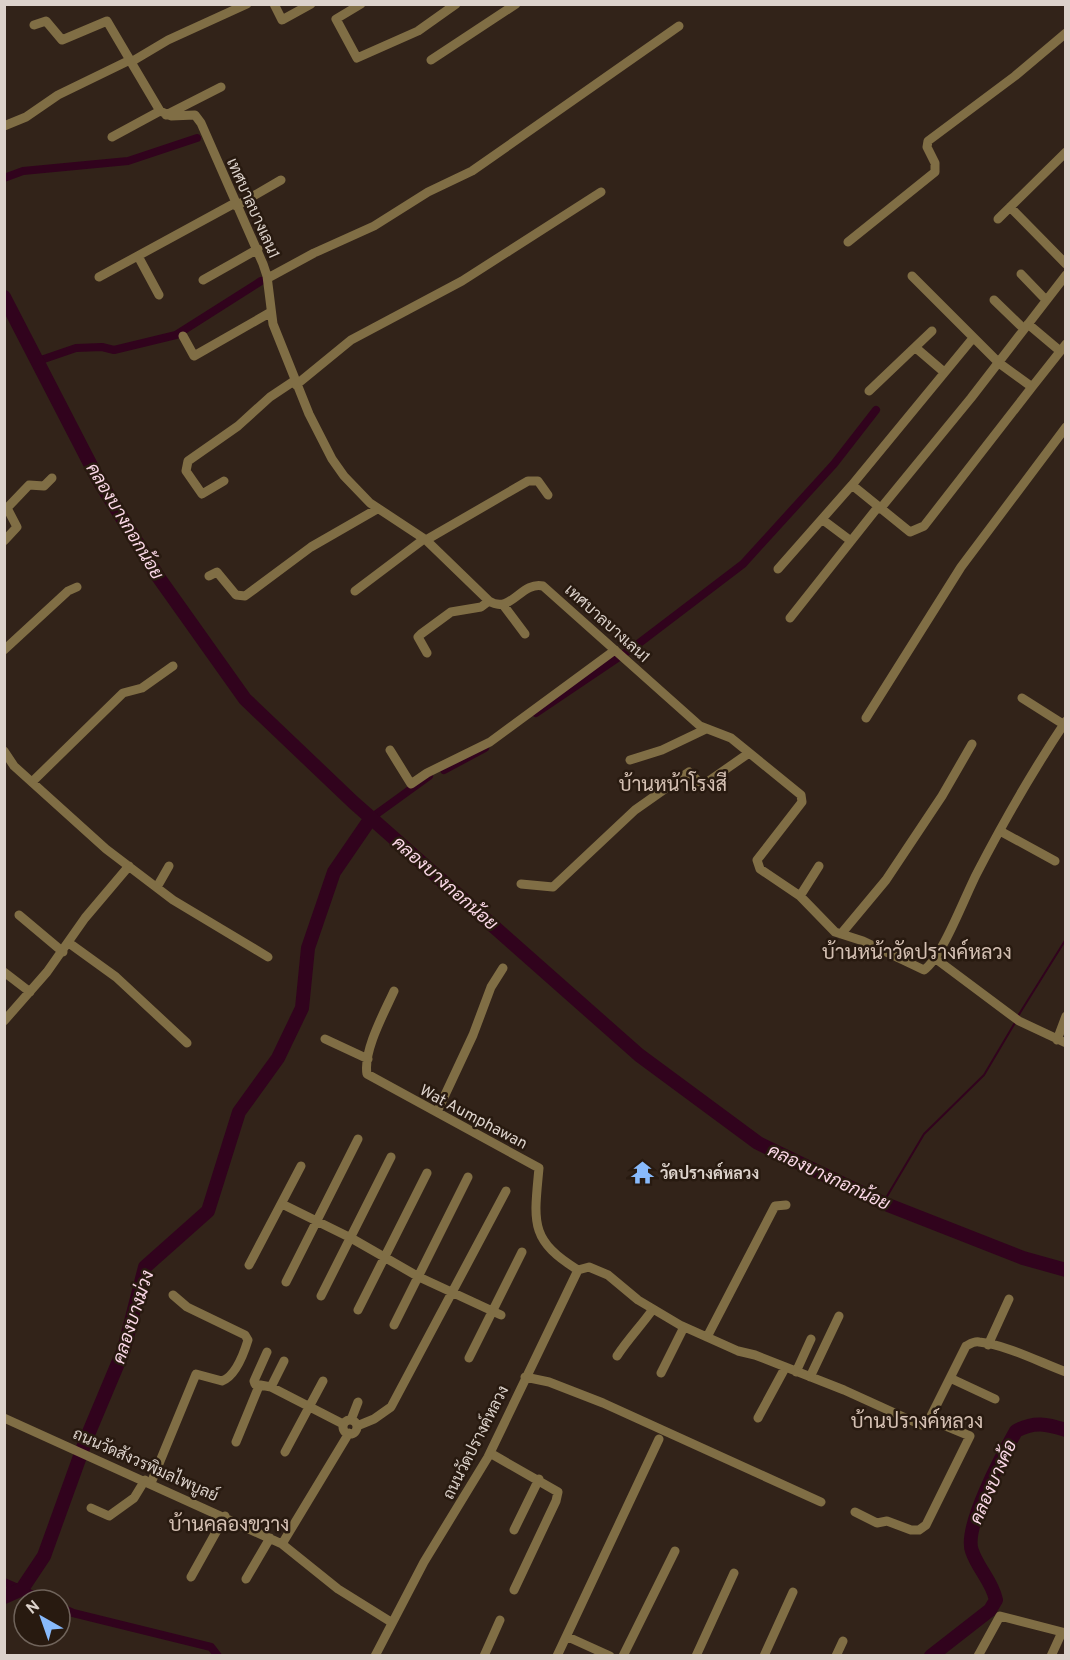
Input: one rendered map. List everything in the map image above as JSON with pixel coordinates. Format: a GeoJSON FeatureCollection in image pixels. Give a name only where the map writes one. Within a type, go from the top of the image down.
{"type":"FeatureCollection","features":[{"type":"Feature","properties":{"kind":"street"},"geometry":{"type":"LineString","coordinates":[[4,126],[131,63],[168,40],[247,4]]}},
{"type":"Feature","properties":{"kind":"street"},"geometry":{"type":"LineString","coordinates":[[274,4],[282,20],[311,4]]}},
{"type":"Feature","properties":{"kind":"street"},"geometry":{"type":"LineString","coordinates":[[361,4],[336,19],[357,58],[418,31],[456,4]]}},
{"type":"Feature","properties":{"kind":"street"},"geometry":{"type":"LineString","coordinates":[[496,4],[501,14]]}},
{"type":"Feature","properties":{"kind":"street"},"geometry":{"type":"LineString","coordinates":[[431,60],[516,4]]}},
{"type":"Feature","properties":{"kind":"street"},"geometry":{"type":"LineString","coordinates":[[34,25],[46,21],[62,40],[107,21],[163,113]]}},
{"type":"Feature","properties":{"kind":"street"},"geometry":{"type":"LineString","coordinates":[[268,277],[374,226],[428,192],[479,167],[679,27]]}},
{"type":"Feature","properties":{"kind":"street"},"geometry":{"type":"LineString","coordinates":[[848,242],[935,172],[935,163],[927,147],[928,141],[1015,76],[1065,33]]}},
{"type":"Feature","properties":{"kind":"street"},"geometry":{"type":"LineString","coordinates":[[112,137],[221,87]]}},
{"type":"Feature","properties":{"kind":"street","name":"เทศบาลบางเลน1"},"geometry":{"type":"LineString","coordinates":[[163,113],[192,115],[201,123],[258,249],[268,277],[273,324],[296,383],[317,432],[344,476],[377,509],[425,539],[465,581],[489,602]]}},
{"type":"Feature","properties":{"kind":"street"},"geometry":{"type":"LineString","coordinates":[[998,219],[1065,152]]}},
{"type":"Feature","properties":{"kind":"street"},"geometry":{"type":"LineString","coordinates":[[99,277],[281,180]]}},
{"type":"Feature","properties":{"kind":"street"},"geometry":{"type":"LineString","coordinates":[[224,481],[202,494],[186,471],[188,461],[238,426],[270,397],[296,383],[351,340],[462,281],[600,192]]}},
{"type":"Feature","properties":{"kind":"street"},"geometry":{"type":"LineString","coordinates":[[1010,207],[1065,264]]}},
{"type":"Feature","properties":{"kind":"street"},"geometry":{"type":"LineString","coordinates":[[203,280],[258,249]]}},
{"type":"Feature","properties":{"kind":"street"},"geometry":{"type":"LineString","coordinates":[[138,256],[159,295]]}},
{"type":"Feature","properties":{"kind":"street"},"geometry":{"type":"LineString","coordinates":[[1021,274],[1046,300]]}},
{"type":"Feature","properties":{"kind":"street"},"geometry":{"type":"LineString","coordinates":[[790,618],[999,363],[1046,300],[1062,287],[1065,275]]}},
{"type":"Feature","properties":{"kind":"street"},"geometry":{"type":"LineString","coordinates":[[912,276],[999,363],[1032,387]]}},
{"type":"Feature","properties":{"kind":"street"},"geometry":{"type":"LineString","coordinates":[[852,485],[910,532],[924,526],[1063,348],[1026,327],[994,300]]}},
{"type":"Feature","properties":{"kind":"street"},"geometry":{"type":"LineString","coordinates":[[183,336],[194,356],[271,312]]}},
{"type":"Feature","properties":{"kind":"street"},"geometry":{"type":"LineString","coordinates":[[869,391],[932,331]]}},
{"type":"Feature","properties":{"kind":"street"},"geometry":{"type":"LineString","coordinates":[[778,569],[823,520],[973,338]]}},
{"type":"Feature","properties":{"kind":"street"},"geometry":{"type":"LineString","coordinates":[[916,348],[944,372]]}},
{"type":"Feature","properties":{"kind":"street"},"geometry":{"type":"LineString","coordinates":[[866,718],[961,567],[1065,428]]}},
{"type":"Feature","properties":{"kind":"street"},"geometry":{"type":"LineString","coordinates":[[4,541],[17,527],[7,508],[29,485],[44,486],[52,478]]}},
{"type":"Feature","properties":{"kind":"street"},"geometry":{"type":"LineString","coordinates":[[355,591],[425,539],[528,481],[538,481],[548,495]]}},
{"type":"Feature","properties":{"kind":"street"},"geometry":{"type":"LineString","coordinates":[[209,576],[216,572],[236,595],[245,596],[311,547],[377,509]]}},
{"type":"Feature","properties":{"kind":"street"},"geometry":{"type":"LineString","coordinates":[[823,520],[851,541]]}},
{"type":"Feature","properties":{"kind":"street","name":"เทศบาลบางเลน1"},"geometry":{"type":"LineString","coordinates":[[504,606],[532,586],[543,586],[705,729],[732,738],[803,798],[794,815],[759,857],[757,864],[762,872],[800,896],[822,920],[843,935],[857,938],[924,970],[936,959]]}},
{"type":"Feature","properties":{"kind":"street"},"geometry":{"type":"LineString","coordinates":[[4,650],[68,591],[77,587]]}},
{"type":"Feature","properties":{"kind":"street"},"geometry":{"type":"LineString","coordinates":[[427,653],[418,637],[421,634],[451,612],[481,607],[489,602],[496,606],[504,606],[525,634]]}},
{"type":"Feature","properties":{"kind":"street"},"geometry":{"type":"LineString","coordinates":[[390,750],[411,784],[427,772],[490,742],[615,651]]}},
{"type":"Feature","properties":{"kind":"street"},"geometry":{"type":"LineString","coordinates":[[32,782],[123,693],[142,688],[173,666]]}},
{"type":"Feature","properties":{"kind":"street"},"geometry":{"type":"LineString","coordinates":[[1022,698],[1064,723],[1000,831],[959,907],[936,959],[1019,1021],[1061,1041],[1065,1016]]}},
{"type":"Feature","properties":{"kind":"street"},"geometry":{"type":"LineString","coordinates":[[630,760],[662,750],[705,729]]}},
{"type":"Feature","properties":{"kind":"street"},"geometry":{"type":"LineString","coordinates":[[843,935],[886,880],[942,796],[972,744]]}},
{"type":"Feature","properties":{"kind":"street"},"geometry":{"type":"LineString","coordinates":[[4,751],[14,766],[78,826],[129,866],[157,887],[268,957]]}},
{"type":"Feature","properties":{"kind":"street"},"geometry":{"type":"LineString","coordinates":[[521,884],[549,888],[558,884],[650,797],[689,771],[699,782],[706,783],[749,753]]}},
{"type":"Feature","properties":{"kind":"street"},"geometry":{"type":"LineString","coordinates":[[1000,831],[1055,861]]}},
{"type":"Feature","properties":{"kind":"street"},"geometry":{"type":"LineString","coordinates":[[4,1021],[63,952],[85,918],[129,866]]}},
{"type":"Feature","properties":{"kind":"street"},"geometry":{"type":"LineString","coordinates":[[157,887],[169,866]]}},
{"type":"Feature","properties":{"kind":"street"},"geometry":{"type":"LineString","coordinates":[[800,896],[819,866]]}},
{"type":"Feature","properties":{"kind":"street"},"geometry":{"type":"LineString","coordinates":[[19,915],[63,952]]}},
{"type":"Feature","properties":{"kind":"street"},"geometry":{"type":"LineString","coordinates":[[69,943],[116,977],[187,1043]]}},
{"type":"Feature","properties":{"kind":"street"},"geometry":{"type":"LineString","coordinates":[[437,1112],[469,1044],[491,987],[503,968]]}},
{"type":"Feature","properties":{"kind":"street"},"geometry":{"type":"LineString","coordinates":[[4,972],[30,992]]}},
{"type":"Feature","properties":{"kind":"street"},"geometry":{"type":"LineString","coordinates":[[325,1039],[368,1059],[377,1028],[394,991]]}},
{"type":"Feature","properties":{"kind":"street","name":"Wat Aumphawan"},"geometry":{"type":"LineString","coordinates":[[368,1059],[365,1065],[367,1074],[371,1078],[540,1168],[537,1230],[545,1246],[578,1270]]}},
{"type":"Feature","properties":{"kind":"street"},"geometry":{"type":"LineString","coordinates":[[286,1282],[358,1139]]}},
{"type":"Feature","properties":{"kind":"street"},"geometry":{"type":"LineString","coordinates":[[321,1296],[392,1157]]}},
{"type":"Feature","properties":{"kind":"street"},"geometry":{"type":"LineString","coordinates":[[249,1265],[301,1166]]}},
{"type":"Feature","properties":{"kind":"street"},"geometry":{"type":"LineString","coordinates":[[358,1310],[427,1173]]}},
{"type":"Feature","properties":{"kind":"street"},"geometry":{"type":"LineString","coordinates":[[394,1325],[468,1177]]}},
{"type":"Feature","properties":{"kind":"street"},"geometry":{"type":"LineString","coordinates":[[267,1352],[254,1381],[259,1386],[271,1387],[350,1423],[374,1419],[391,1407],[506,1191]]}},
{"type":"Feature","properties":{"kind":"street"},"geometry":{"type":"LineString","coordinates":[[282,1204],[351,1238],[419,1277],[497,1313]]}},
{"type":"Feature","properties":{"kind":"street"},"geometry":{"type":"LineString","coordinates":[[707,1337],[775,1206],[786,1205]]}},
{"type":"Feature","properties":{"kind":"street"},"geometry":{"type":"LineString","coordinates":[[469,1358],[497,1313],[522,1252]]}},
{"type":"Feature","properties":{"kind":"street"},"geometry":{"type":"LineString","coordinates":[[578,1270],[589,1267],[608,1275],[653,1309],[684,1327],[810,1377],[921,1425],[929,1419],[966,1346],[977,1341],[1065,1372]]}},
{"type":"Feature","properties":{"kind":"street","name":"ถนนวัดปรางค์หลวง"},"geometry":{"type":"LineString","coordinates":[[375,1656],[391,1622],[490,1453],[525,1377],[548,1337],[578,1270]]}},
{"type":"Feature","properties":{"kind":"street"},"geometry":{"type":"LineString","coordinates":[[91,1508],[109,1516],[134,1498],[148,1481],[196,1374],[226,1380],[237,1364],[248,1340],[245,1335],[187,1308],[173,1295]]}},
{"type":"Feature","properties":{"kind":"street"},"geometry":{"type":"LineString","coordinates":[[988,1345],[1009,1299]]}},
{"type":"Feature","properties":{"kind":"street"},"geometry":{"type":"LineString","coordinates":[[617,1356],[630,1335],[640,1328],[653,1309]]}},
{"type":"Feature","properties":{"kind":"street"},"geometry":{"type":"LineString","coordinates":[[810,1377],[839,1316]]}},
{"type":"Feature","properties":{"kind":"street"},"geometry":{"type":"LineString","coordinates":[[661,1374],[684,1327]]}},
{"type":"Feature","properties":{"kind":"street"},"geometry":{"type":"LineString","coordinates":[[796,1372],[811,1339]]}},
{"type":"Feature","properties":{"kind":"street"},"geometry":{"type":"LineString","coordinates":[[271,1387],[284,1361]]}},
{"type":"Feature","properties":{"kind":"street"},"geometry":{"type":"LineString","coordinates":[[758,1418],[786,1368]]}},
{"type":"Feature","properties":{"kind":"street"},"geometry":{"type":"LineString","coordinates":[[525,1377],[549,1382],[603,1403],[821,1502]]}},
{"type":"Feature","properties":{"kind":"street"},"geometry":{"type":"LineString","coordinates":[[950,1378],[995,1399]]}},
{"type":"Feature","properties":{"kind":"street"},"geometry":{"type":"LineString","coordinates":[[285,1452],[323,1381]]}},
{"type":"Feature","properties":{"kind":"street"},"geometry":{"type":"LineString","coordinates":[[236,1442],[259,1386]]}},
{"type":"Feature","properties":{"kind":"street"},"geometry":{"type":"LineString","coordinates":[[282,1544],[349,1433],[354,1432],[350,1423],[358,1402]]}},
{"type":"Feature","properties":{"kind":"street","name":"ถนนวัดสังวรพิมลไพบูลย์"},"geometry":{"type":"LineString","coordinates":[[4,1418],[148,1481],[282,1544],[338,1589],[391,1622]]}},
{"type":"Feature","properties":{"kind":"street"},"geometry":{"type":"LineString","coordinates":[[855,1512],[877,1523],[887,1521],[911,1530],[919,1530],[926,1525],[970,1436],[929,1419]]}},
{"type":"Feature","properties":{"kind":"street"},"geometry":{"type":"LineString","coordinates":[[558,1656],[658,1439]]}},
{"type":"Feature","properties":{"kind":"street"},"geometry":{"type":"LineString","coordinates":[[490,1453],[554,1488],[558,1495],[514,1590]]}},
{"type":"Feature","properties":{"kind":"street"},"geometry":{"type":"LineString","coordinates":[[514,1530],[538,1479]]}},
{"type":"Feature","properties":{"kind":"street"},"geometry":{"type":"LineString","coordinates":[[191,1577],[225,1516]]}},
{"type":"Feature","properties":{"kind":"street"},"geometry":{"type":"LineString","coordinates":[[246,1579],[270,1538]]}},
{"type":"Feature","properties":{"kind":"street"},"geometry":{"type":"LineString","coordinates":[[623,1656],[675,1551]]}},
{"type":"Feature","properties":{"kind":"street"},"geometry":{"type":"LineString","coordinates":[[696,1656],[734,1573]]}},
{"type":"Feature","properties":{"kind":"street"},"geometry":{"type":"LineString","coordinates":[[764,1656],[793,1592]]}},
{"type":"Feature","properties":{"kind":"street"},"geometry":{"type":"LineString","coordinates":[[978,1656],[1000,1616],[1064,1632],[1051,1656]]}},
{"type":"Feature","properties":{"kind":"street"},"geometry":{"type":"LineString","coordinates":[[484,1656],[500,1620]]}},
{"type":"Feature","properties":{"kind":"street"},"geometry":{"type":"LineString","coordinates":[[568,1637],[610,1656]]}},
{"type":"Feature","properties":{"kind":"street"},"geometry":{"type":"LineString","coordinates":[[836,1656],[843,1641]]}},
{"type":"Feature","properties":{"kind":"waterway"},"geometry":{"type":"LineString","coordinates":[[4,178],[23,171],[128,161],[197,138]]}},
{"type":"Feature","properties":{"kind":"waterway"},"geometry":{"type":"LineString","coordinates":[[38,361],[76,348],[102,347],[114,350],[176,335],[261,281]]}},
{"type":"Feature","properties":{"kind":"waterway","name":"คลองบางกอกน้อย"},"geometry":{"type":"LineString","coordinates":[[4,297],[98,479],[159,578],[245,699],[353,802],[639,1055],[758,1143],[883,1203],[1023,1258],[1066,1270]]}},
{"type":"Feature","properties":{"kind":"waterway"},"geometry":{"type":"LineString","coordinates":[[536,713],[634,647],[743,564],[834,464],[876,410]]}},
{"type":"Feature","properties":{"kind":"waterway"},"geometry":{"type":"LineString","coordinates":[[444,770],[485,748]]}},
{"type":"Feature","properties":{"kind":"waterway"},"geometry":{"type":"LineString","coordinates":[[371,818],[429,776]]}},
{"type":"Feature","properties":{"kind":"waterway","name":"คลองบางม่วง"},"geometry":{"type":"LineString","coordinates":[[4,1597],[22,1589],[44,1556],[87,1437],[124,1349],[145,1267],[208,1211],[239,1112],[278,1058],[302,1008],[308,948],[334,872],[371,818]]}},
{"type":"Feature","properties":{"kind":"waterway"},"geometry":{"type":"LineString","coordinates":[[1018,1016],[1066,939]]}},
{"type":"Feature","properties":{"kind":"waterway"},"geometry":{"type":"LineString","coordinates":[[883,1203],[924,1134],[984,1075],[1016,1021]]}},
{"type":"Feature","properties":{"kind":"waterway","name":"คลองบางค้อ"},"geometry":{"type":"LineString","coordinates":[[931,1656],[990,1610],[996,1600],[972,1551],[971,1540],[973,1526],[986,1491],[1016,1431],[1041,1424],[1066,1430]]}},
{"type":"Feature","properties":{"kind":"waterway","name":"คลองบางม่วง"},"geometry":{"type":"LineString","coordinates":[[4,1582],[18,1588]]}},
{"type":"Feature","properties":{"kind":"waterway"},"geometry":{"type":"LineString","coordinates":[[72,1613],[211,1647],[218,1656]]}},
{"type":"Feature","properties":{"kind":"place","name":"วัดปรางค์หลวง"},"geometry":{"type":"Point","coordinates":[642,1173]}},
{"type":"Feature","properties":{"kind":"district","name":"บ้านหน้าโรงสี"},"geometry":{"type":"Point","coordinates":[673,784]}},
{"type":"Feature","properties":{"kind":"district","name":"บ้านหน้าวัดปรางค์หลวง"},"geometry":{"type":"Point","coordinates":[917,952]}},
{"type":"Feature","properties":{"kind":"district","name":"บ้านปรางค์หลวง"},"geometry":{"type":"Point","coordinates":[917,1421]}},
{"type":"Feature","properties":{"kind":"district","name":"บ้านคลองขวาง"},"geometry":{"type":"Point","coordinates":[229,1524]}}]}
